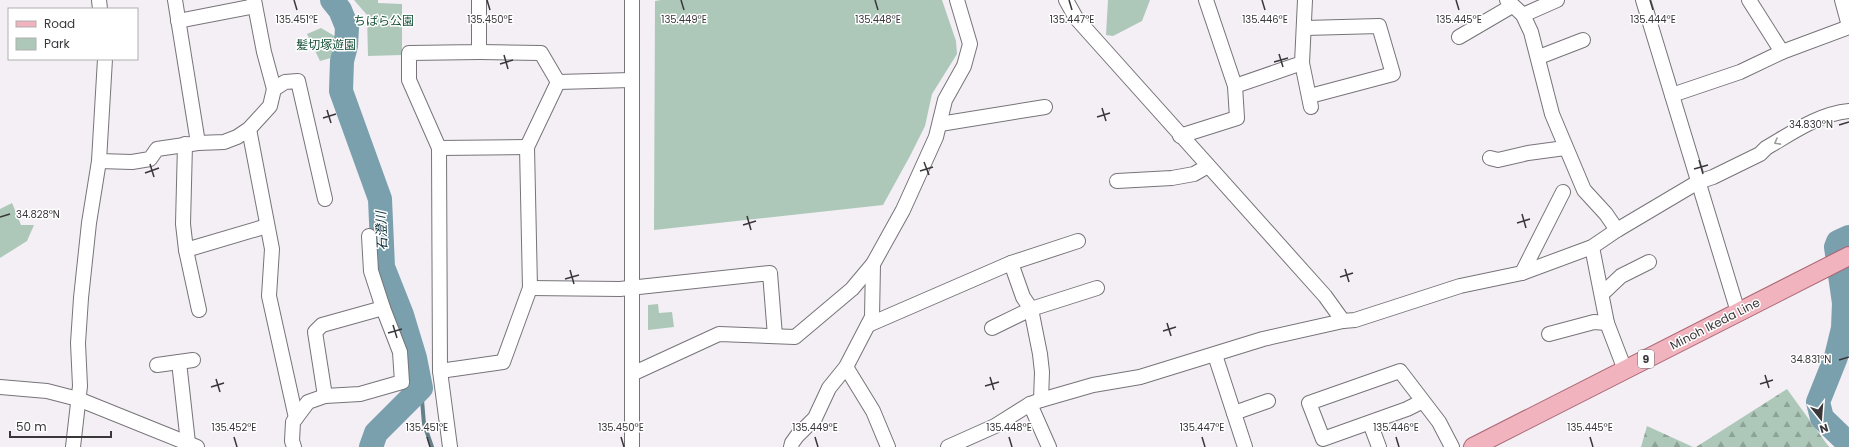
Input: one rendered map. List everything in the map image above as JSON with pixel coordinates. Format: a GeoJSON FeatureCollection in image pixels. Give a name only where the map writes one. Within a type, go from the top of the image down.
{"type":"FeatureCollection","features":[{"type":"Feature","properties":{"kind":"main road","name":"Minoh Ikeda Line"},"geometry":{"type":"LineString","coordinates":[[1473,447],[1849,256]]}},
{"type":"Feature","properties":{"kind":"street"},"geometry":{"type":"LineString","coordinates":[[175,0],[191,143],[183,224],[186,250],[199,310]]}},
{"type":"Feature","properties":{"kind":"street"},"geometry":{"type":"LineString","coordinates":[[479,0],[479,52]]}},
{"type":"Feature","properties":{"kind":"street"},"geometry":{"type":"LineString","coordinates":[[632,0],[632,447]]}},
{"type":"Feature","properties":{"kind":"street"},"geometry":{"type":"LineString","coordinates":[[632,374],[719,334],[795,337],[852,289],[873,264],[903,210],[936,137],[945,100],[964,66],[970,44],[957,0]]}},
{"type":"Feature","properties":{"kind":"street"},"geometry":{"type":"LineString","coordinates":[[1066,0],[1076,18],[1180,136],[1325,296],[1343,321]]}},
{"type":"Feature","properties":{"kind":"street"},"geometry":{"type":"LineString","coordinates":[[1180,136],[1237,118],[1235,86],[1206,0]]}},
{"type":"Feature","properties":{"kind":"street"},"geometry":{"type":"LineString","coordinates":[[1305,0],[1305,28],[1302,63],[1310,101],[1393,74],[1379,26],[1305,28]]}},
{"type":"Feature","properties":{"kind":"street"},"geometry":{"type":"LineString","coordinates":[[1459,37],[1514,7],[1557,0]]}},
{"type":"Feature","properties":{"kind":"street"},"geometry":{"type":"LineString","coordinates":[[1643,0],[1738,312]]}},
{"type":"Feature","properties":{"kind":"street"},"geometry":{"type":"LineString","coordinates":[[1749,0],[1782,52]]}},
{"type":"Feature","properties":{"kind":"street"},"geometry":{"type":"LineString","coordinates":[[1672,95],[1740,72],[1782,52],[1849,27],[1842,0]]}},
{"type":"Feature","properties":{"kind":"street"},"geometry":{"type":"LineString","coordinates":[[99,161],[132,162],[150,159],[157,149],[191,143],[224,142],[249,129],[270,106],[274,89],[264,52],[255,3],[178,21]]}},
{"type":"Feature","properties":{"kind":"street"},"geometry":{"type":"LineString","coordinates":[[1514,7],[1531,32],[1552,114],[1565,148],[1584,190],[1606,214],[1617,230]]}},
{"type":"Feature","properties":{"kind":"street"},"geometry":{"type":"LineString","coordinates":[[1538,57],[1583,40]]}},
{"type":"Feature","properties":{"kind":"street"},"geometry":{"type":"LineString","coordinates":[[450,447],[440,371],[439,148],[409,80],[409,53],[479,52],[541,54],[558,82]]}},
{"type":"Feature","properties":{"kind":"street"},"geometry":{"type":"LineString","coordinates":[[73,447],[80,386],[78,343],[81,298],[89,224],[99,161],[105,60]]}},
{"type":"Feature","properties":{"kind":"street"},"geometry":{"type":"LineString","coordinates":[[1235,86],[1302,63]]}},
{"type":"Feature","properties":{"kind":"street"},"geometry":{"type":"LineString","coordinates":[[558,82],[631,80]]}},
{"type":"Feature","properties":{"kind":"street"},"geometry":{"type":"LineString","coordinates":[[274,89],[285,82],[298,81],[325,199]]}},
{"type":"Feature","properties":{"kind":"street"},"geometry":{"type":"LineString","coordinates":[[440,371],[503,362],[530,288],[527,147],[558,82]]}},
{"type":"Feature","properties":{"kind":"street"},"geometry":{"type":"LineString","coordinates":[[940,124],[1045,107]]}},
{"type":"Feature","properties":{"kind":"street"},"geometry":{"type":"LineString","coordinates":[[948,447],[995,426],[1036,402],[1093,385],[1140,377],[1264,339],[1343,321],[1355,320],[1460,286],[1522,273],[1592,247],[1617,230],[1698,182],[1713,177],[1760,154],[1766,148],[1816,120],[1843,112]]}},
{"type":"Feature","properties":{"kind":"street"},"geometry":{"type":"LineString","coordinates":[[249,129],[272,249],[269,296],[296,418]]}},
{"type":"Feature","properties":{"kind":"street"},"geometry":{"type":"LineString","coordinates":[[439,148],[527,147]]}},
{"type":"Feature","properties":{"kind":"street"},"geometry":{"type":"LineString","coordinates":[[1490,158],[1498,160],[1528,153],[1565,148]]}},
{"type":"Feature","properties":{"kind":"street"},"geometry":{"type":"LineString","coordinates":[[1116,181],[1172,178],[1194,174],[1208,166]]}},
{"type":"Feature","properties":{"kind":"street"},"geometry":{"type":"LineString","coordinates":[[1522,273],[1563,192]]}},
{"type":"Feature","properties":{"kind":"street"},"geometry":{"type":"LineString","coordinates":[[186,250],[267,226]]}},
{"type":"Feature","properties":{"kind":"street"},"geometry":{"type":"LineString","coordinates":[[294,447],[292,441],[293,422],[308,402],[325,396],[360,394],[402,382],[400,352],[371,271],[369,236]]}},
{"type":"Feature","properties":{"kind":"street"},"geometry":{"type":"LineString","coordinates":[[868,325],[1011,263],[1078,241]]}},
{"type":"Feature","properties":{"kind":"street"},"geometry":{"type":"LineString","coordinates":[[1592,247],[1607,323],[1625,370]]}},
{"type":"Feature","properties":{"kind":"street"},"geometry":{"type":"LineString","coordinates":[[1011,263],[1023,297],[1031,309],[1041,360],[1036,402],[1049,447]]}},
{"type":"Feature","properties":{"kind":"street"},"geometry":{"type":"LineString","coordinates":[[791,447],[797,436],[816,418],[829,388],[846,367],[872,317],[873,264]]}},
{"type":"Feature","properties":{"kind":"street"},"geometry":{"type":"LineString","coordinates":[[1602,294],[1621,276],[1643,269]]}},
{"type":"Feature","properties":{"kind":"street"},"geometry":{"type":"LineString","coordinates":[[530,288],[620,289],[770,273],[775,336]]}},
{"type":"Feature","properties":{"kind":"street"},"geometry":{"type":"LineString","coordinates":[[992,328],[1031,309],[1098,288]]}},
{"type":"Feature","properties":{"kind":"street"},"geometry":{"type":"LineString","coordinates":[[325,396],[315,332],[322,325],[383,308]]}},
{"type":"Feature","properties":{"kind":"street"},"geometry":{"type":"LineString","coordinates":[[1550,334],[1594,322],[1607,323]]}},
{"type":"Feature","properties":{"kind":"street"},"geometry":{"type":"LineString","coordinates":[[1215,355],[1245,447]]}},
{"type":"Feature","properties":{"kind":"street"},"geometry":{"type":"LineString","coordinates":[[157,365],[194,360]]}},
{"type":"Feature","properties":{"kind":"street"},"geometry":{"type":"LineString","coordinates":[[179,362],[192,445]]}},
{"type":"Feature","properties":{"kind":"street"},"geometry":{"type":"LineString","coordinates":[[846,367],[873,411],[888,447]]}},
{"type":"Feature","properties":{"kind":"street"},"geometry":{"type":"LineString","coordinates":[[1422,402],[1370,423],[1323,439],[1309,403],[1400,371],[1422,402],[1439,422],[1452,447]]}},
{"type":"Feature","properties":{"kind":"street"},"geometry":{"type":"LineString","coordinates":[[0,387],[47,391],[78,400],[192,445]]}},
{"type":"Feature","properties":{"kind":"street"},"geometry":{"type":"LineString","coordinates":[[1234,413],[1268,401]]}},
{"type":"Feature","properties":{"kind":"street"},"geometry":{"type":"LineString","coordinates":[[1370,423],[1379,447]]}},
{"type":"Feature","properties":{"kind":"green space","name":"ちばら公園"},"geometry":{"type":"Polygon","coordinates":[[[354,0],[378,0],[378,3],[402,4],[402,55],[368,56],[367,15],[354,0]]]}},
{"type":"Feature","properties":{"kind":"green space"},"geometry":{"type":"Polygon","coordinates":[[[942,0],[956,41],[957,54],[932,94],[925,126],[883,205],[654,230],[655,1],[942,0]]]}},
{"type":"Feature","properties":{"kind":"green space"},"geometry":{"type":"Polygon","coordinates":[[[1108,0],[1150,0],[1142,21],[1113,36],[1106,35],[1108,0]]]}},
{"type":"Feature","properties":{"kind":"green space","name":"髪切塚遊園"},"geometry":{"type":"Polygon","coordinates":[[[321,28],[338,38],[338,56],[320,61],[307,34],[321,28]]]}},
{"type":"Feature","properties":{"kind":"green space"},"geometry":{"type":"Polygon","coordinates":[[[12,203],[21,225],[34,225],[27,241],[0,258],[0,209],[12,203]]]}},
{"type":"Feature","properties":{"kind":"green space"},"geometry":{"type":"Polygon","coordinates":[[[658,304],[659,313],[672,312],[674,327],[648,330],[648,305],[658,304]]]}},
{"type":"Feature","properties":{"kind":"green space"},"geometry":{"type":"Polygon","coordinates":[[[1787,389],[1829,447],[1696,447],[1787,389]]]}},
{"type":"Feature","properties":{"kind":"green space"},"geometry":{"type":"Polygon","coordinates":[[[1647,426],[1693,447],[1641,447],[1647,426]]]}},
{"type":"Feature","properties":{"kind":"waterway","name":"石澄川"},"geometry":{"type":"LineString","coordinates":[[332,0],[340,10],[347,27],[346,46],[342,61],[341,91],[380,199],[383,267],[402,315],[415,358],[421,388],[376,433],[371,447]]}},
{"type":"Feature","properties":{"kind":"waterway"},"geometry":{"type":"LineString","coordinates":[[1849,237],[1838,242],[1836,247],[1844,303],[1843,328],[1836,357],[1818,402],[1822,418],[1849,444]]}},
{"type":"Feature","properties":{"kind":"waterway"},"geometry":{"type":"LineString","coordinates":[[421,388],[424,424],[432,447]]}}]}
